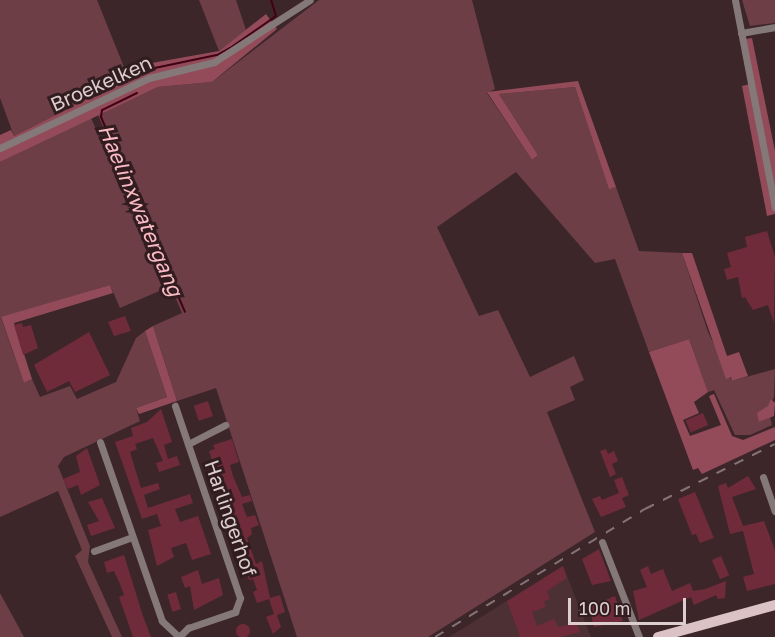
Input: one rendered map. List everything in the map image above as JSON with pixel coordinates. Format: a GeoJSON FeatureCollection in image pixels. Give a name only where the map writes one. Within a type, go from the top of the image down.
{"type":"FeatureCollection","features":[{"type":"Feature","properties":{"kind":"main road"},"geometry":{"type":"LineString","coordinates":[[658,637],[775,605]]}},
{"type":"Feature","properties":{"kind":"street","name":"Broekelken"},"geometry":{"type":"LineString","coordinates":[[0,148],[149,78],[214,62],[310,0]]}},
{"type":"Feature","properties":{"kind":"street"},"geometry":{"type":"LineString","coordinates":[[735,0],[775,207]]}},
{"type":"Feature","properties":{"kind":"street"},"geometry":{"type":"LineString","coordinates":[[741,33],[775,27]]}},
{"type":"Feature","properties":{"kind":"street","name":"Harlingerhof"},"geometry":{"type":"LineString","coordinates":[[100,442],[162,621],[178,637],[188,628],[235,612],[240,598],[175,406]]}},
{"type":"Feature","properties":{"kind":"street","name":"Harlingerhof"},"geometry":{"type":"LineString","coordinates":[[188,444],[225,425]]}},
{"type":"Feature","properties":{"kind":"street"},"geometry":{"type":"LineString","coordinates":[[763,477],[775,511]]}},
{"type":"Feature","properties":{"kind":"street"},"geometry":{"type":"LineString","coordinates":[[94,551],[132,537]]}},
{"type":"Feature","properties":{"kind":"street"},"geometry":{"type":"LineString","coordinates":[[602,542],[639,637]]}},
{"type":"Feature","properties":{"kind":"shaded area"},"geometry":{"type":"Polygon","coordinates":[[[0,0],[97,0],[126,72],[103,91],[14,136],[0,98],[0,0]]]}},
{"type":"Feature","properties":{"kind":"shaded area"},"geometry":{"type":"Polygon","coordinates":[[[199,0],[236,0],[246,30],[219,51],[199,0]]]}},
{"type":"Feature","properties":{"kind":"shaded area"},"geometry":{"type":"Polygon","coordinates":[[[319,0],[472,0],[495,89],[487,93],[532,160],[538,155],[499,94],[575,87],[609,188],[616,187],[639,251],[682,253],[708,332],[732,381],[775,369],[774,397],[759,422],[770,417],[772,425],[750,435],[735,435],[714,390],[708,392],[689,339],[649,352],[615,259],[595,263],[516,172],[437,227],[479,316],[498,310],[530,377],[574,356],[584,380],[570,387],[575,400],[547,412],[595,532],[428,637],[297,637],[216,388],[177,401],[153,326],[182,313],[98,115],[158,87],[212,82],[319,0]]]}},
{"type":"Feature","properties":{"kind":"shaded area"},"geometry":{"type":"Polygon","coordinates":[[[742,0],[775,0],[775,23],[750,26],[742,0]]]}},
{"type":"Feature","properties":{"kind":"shaded area"},"geometry":{"type":"Polygon","coordinates":[[[266,14],[277,29],[212,82],[158,87],[0,162],[0,135],[11,130],[14,136],[103,91],[126,72],[146,64],[219,51],[266,14]]]}},
{"type":"Feature","properties":{"kind":"shaded area"},"geometry":{"type":"Polygon","coordinates":[[[752,38],[775,151],[775,214],[767,216],[742,86],[754,83],[746,39],[752,38]]]}},
{"type":"Feature","properties":{"kind":"shaded area"},"geometry":{"type":"Polygon","coordinates":[[[578,81],[616,187],[609,189],[575,87],[499,94],[538,155],[532,160],[487,92],[578,81]]]}},
{"type":"Feature","properties":{"kind":"shaded area"},"geometry":{"type":"Polygon","coordinates":[[[91,118],[162,275],[164,289],[120,308],[110,285],[1,318],[24,383],[32,379],[40,397],[70,386],[77,399],[116,382],[136,338],[145,331],[167,397],[136,408],[140,421],[64,457],[58,466],[90,546],[88,562],[122,637],[112,637],[75,556],[82,550],[58,491],[0,517],[0,162],[91,118]]]}},
{"type":"Feature","properties":{"kind":"shaded area"},"geometry":{"type":"Polygon","coordinates":[[[682,253],[692,253],[727,356],[739,352],[748,376],[732,381],[731,377],[726,379],[682,253]]]}},
{"type":"Feature","properties":{"kind":"shaded area"},"geometry":{"type":"Polygon","coordinates":[[[110,285],[113,293],[14,323],[32,379],[24,383],[1,317],[110,285]]]}},
{"type":"Feature","properties":{"kind":"shaded area"},"geometry":{"type":"Polygon","coordinates":[[[153,326],[177,401],[139,414],[136,408],[167,397],[145,331],[153,326]]]}},
{"type":"Feature","properties":{"kind":"shaded area"},"geometry":{"type":"Polygon","coordinates":[[[689,339],[708,392],[694,402],[699,413],[683,420],[690,436],[721,425],[709,396],[714,394],[732,436],[743,440],[775,427],[775,440],[702,474],[698,468],[693,470],[649,352],[689,339]]]}},
{"type":"Feature","properties":{"kind":"shaded area"},"geometry":{"type":"Polygon","coordinates":[[[771,399],[775,403],[774,416],[759,422],[757,413],[768,406],[771,399]]]}},
{"type":"Feature","properties":{"kind":"shaded area"},"geometry":{"type":"Polygon","coordinates":[[[563,566],[591,637],[449,637],[563,566]]]}},
{"type":"Feature","properties":{"kind":"shaded area"},"geometry":{"type":"Polygon","coordinates":[[[0,593],[24,637],[0,637],[0,593]]]}},
{"type":"Feature","properties":{"kind":"building"},"geometry":{"type":"Polygon","coordinates":[[[767,231],[775,257],[774,323],[768,305],[753,310],[745,297],[742,298],[738,277],[727,280],[724,269],[731,267],[727,253],[747,247],[745,237],[767,231]]]}},
{"type":"Feature","properties":{"kind":"building"},"geometry":{"type":"Polygon","coordinates":[[[125,316],[131,331],[114,336],[108,322],[125,316]]]}},
{"type":"Feature","properties":{"kind":"building"},"geometry":{"type":"Polygon","coordinates":[[[22,323],[23,327],[31,325],[38,348],[23,355],[14,325],[22,323]]]}},
{"type":"Feature","properties":{"kind":"building"},"geometry":{"type":"Polygon","coordinates":[[[89,332],[110,375],[75,392],[69,381],[47,392],[34,365],[89,332]]]}},
{"type":"Feature","properties":{"kind":"building"},"geometry":{"type":"Polygon","coordinates":[[[208,401],[213,416],[199,421],[194,406],[208,401]]]}},
{"type":"Feature","properties":{"kind":"building"},"geometry":{"type":"Polygon","coordinates":[[[161,409],[172,442],[164,445],[168,459],[177,456],[180,465],[159,472],[156,463],[163,461],[153,438],[135,444],[137,449],[130,452],[141,488],[158,483],[160,489],[144,495],[148,508],[190,494],[193,503],[175,509],[180,522],[198,516],[211,554],[192,560],[186,543],[171,548],[174,557],[157,566],[148,530],[161,526],[157,514],[142,519],[115,442],[133,436],[131,428],[147,422],[161,409]]]}},
{"type":"Feature","properties":{"kind":"building"},"geometry":{"type":"Polygon","coordinates":[[[703,413],[708,425],[691,432],[686,420],[703,413]]]}},
{"type":"Feature","properties":{"kind":"building"},"geometry":{"type":"Polygon","coordinates":[[[232,439],[239,462],[230,465],[233,476],[242,497],[250,495],[252,501],[242,504],[247,517],[255,515],[259,525],[251,528],[252,534],[247,538],[256,564],[262,561],[270,598],[280,595],[285,612],[277,615],[281,627],[273,634],[266,617],[274,614],[269,599],[257,603],[253,592],[257,590],[253,579],[249,580],[212,471],[215,470],[209,451],[215,449],[213,445],[232,439]]]}},
{"type":"Feature","properties":{"kind":"building"},"geometry":{"type":"Polygon","coordinates":[[[87,448],[100,485],[81,495],[78,485],[68,489],[63,479],[80,472],[76,456],[87,448]]]}},
{"type":"Feature","properties":{"kind":"building"},"geometry":{"type":"Polygon","coordinates":[[[606,449],[608,454],[614,451],[618,461],[612,464],[616,474],[610,477],[600,451],[606,449]]]}},
{"type":"Feature","properties":{"kind":"building"},"geometry":{"type":"Polygon","coordinates":[[[748,476],[756,489],[732,497],[743,526],[764,521],[775,550],[775,584],[747,591],[743,577],[754,574],[743,531],[730,534],[718,486],[726,483],[728,488],[748,476]]]}},
{"type":"Feature","properties":{"kind":"building"},"geometry":{"type":"Polygon","coordinates":[[[622,477],[629,495],[622,498],[626,507],[601,517],[592,499],[600,496],[602,500],[619,493],[614,480],[622,477]]]}},
{"type":"Feature","properties":{"kind":"building"},"geometry":{"type":"Polygon","coordinates":[[[695,492],[714,538],[700,543],[696,534],[692,535],[678,499],[695,492]]]}},
{"type":"Feature","properties":{"kind":"building"},"geometry":{"type":"Polygon","coordinates":[[[102,498],[115,528],[91,536],[87,525],[99,521],[88,502],[102,498]]]}},
{"type":"Feature","properties":{"kind":"building"},"geometry":{"type":"Polygon","coordinates":[[[599,549],[611,581],[592,585],[582,559],[599,549]]]}},
{"type":"Feature","properties":{"kind":"building"},"geometry":{"type":"Polygon","coordinates":[[[124,555],[151,637],[133,637],[119,597],[124,595],[120,584],[114,571],[107,573],[104,562],[124,555]]]}},
{"type":"Feature","properties":{"kind":"building"},"geometry":{"type":"Polygon","coordinates":[[[721,556],[729,575],[720,579],[712,560],[721,556]]]}},
{"type":"Feature","properties":{"kind":"building"},"geometry":{"type":"Polygon","coordinates":[[[563,566],[567,578],[547,591],[550,599],[544,601],[546,607],[532,612],[537,626],[554,619],[558,627],[576,623],[580,632],[560,637],[520,637],[507,601],[563,566]]]}},
{"type":"Feature","properties":{"kind":"building"},"geometry":{"type":"Polygon","coordinates":[[[648,566],[651,574],[663,569],[672,591],[690,583],[693,591],[726,581],[725,598],[718,599],[716,595],[694,605],[691,597],[639,620],[633,591],[647,587],[640,570],[648,566]]]}},
{"type":"Feature","properties":{"kind":"building"},"geometry":{"type":"Polygon","coordinates":[[[198,570],[202,584],[219,578],[223,595],[194,610],[190,586],[185,588],[181,577],[198,570]]]}},
{"type":"Feature","properties":{"kind":"building"},"geometry":{"type":"Polygon","coordinates":[[[176,592],[181,609],[172,612],[167,594],[176,592]]]}},
{"type":"Feature","properties":{"kind":"building"},"geometry":{"type":"Polygon","coordinates":[[[615,596],[623,621],[594,627],[589,607],[615,596]]]}},
{"type":"Feature","properties":{"kind":"building"},"geometry":{"type":"Polygon","coordinates":[[[240,624],[246,624],[250,631],[246,638],[240,638],[236,634],[236,628],[240,624]]]}},
{"type":"Feature","properties":{"kind":"waterway","name":"Haelinxwatergang"},"geometry":{"type":"LineString","coordinates":[[131,78],[150,69],[217,55],[276,16],[271,0]]}},
{"type":"Feature","properties":{"kind":"waterway","name":"Haelinxwatergang"},"geometry":{"type":"LineString","coordinates":[[137,93],[102,110],[101,117],[185,312]]}},
{"type":"Feature","properties":{"kind":"railway"},"geometry":{"type":"LineString","coordinates":[[435,637],[645,509],[775,444]]}}]}
